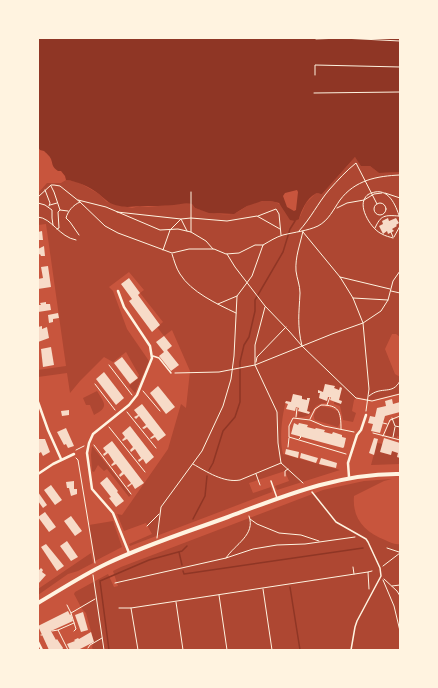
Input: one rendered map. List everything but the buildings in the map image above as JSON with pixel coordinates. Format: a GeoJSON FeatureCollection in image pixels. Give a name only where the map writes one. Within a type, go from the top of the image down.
{"type":"FeatureCollection","features":[{"type":"Feature","properties":{"kind":"main road"},"geometry":{"type":"LineString","coordinates":[[38,603],[91,572],[129,554],[277,498],[324,483],[349,477],[400,474]]}},
{"type":"Feature","properties":{"kind":"street"},"geometry":{"type":"LineString","coordinates":[[118,292],[124,307],[150,346],[152,356],[150,365],[134,398],[118,414],[93,434],[88,447],[92,489],[111,510],[116,519],[129,554]]}},
{"type":"Feature","properties":{"kind":"street"},"geometry":{"type":"LineString","coordinates":[[38,402],[48,430],[61,459]]}},
{"type":"Feature","properties":{"kind":"street"},"geometry":{"type":"LineString","coordinates":[[349,477],[348,463],[357,435],[361,430],[366,415]]}},
{"type":"Feature","properties":{"kind":"street"},"geometry":{"type":"LineString","coordinates":[[38,474],[43,469],[61,459],[74,454]]}},
{"type":"Feature","properties":{"kind":"street"},"geometry":{"type":"LineString","coordinates":[[38,642],[42,650]]}},
{"type":"Feature","properties":{"kind":"lane"},"geometry":{"type":"LineString","coordinates":[[152,356],[159,358],[171,374]]}},
{"type":"Feature","properties":{"kind":"lane"},"geometry":{"type":"LineString","coordinates":[[271,481],[277,498]]}},
{"type":"Feature","properties":{"kind":"lane"},"geometry":{"type":"LineString","coordinates":[[312,492],[336,522],[368,542],[380,568],[381,576],[355,627],[351,650]]}},
{"type":"Feature","properties":{"kind":"path"},"geometry":{"type":"LineString","coordinates":[[316,39],[342,38],[400,41]]}},
{"type":"Feature","properties":{"kind":"path"},"geometry":{"type":"LineString","coordinates":[[315,75],[315,65],[400,67]]}},
{"type":"Feature","properties":{"kind":"path"},"geometry":{"type":"LineString","coordinates":[[314,93],[400,92]]}},
{"type":"Feature","properties":{"kind":"path"},"geometry":{"type":"LineString","coordinates":[[298,232],[310,218],[329,190],[343,174],[356,163],[377,204]]}},
{"type":"Feature","properties":{"kind":"path"},"geometry":{"type":"LineString","coordinates":[[78,200],[99,205],[160,230],[178,229],[191,232],[206,241],[214,249],[226,254],[239,253],[256,246],[263,245],[281,236],[303,231],[322,223],[330,216],[346,194],[366,180],[382,176],[400,175]]}},
{"type":"Feature","properties":{"kind":"path"},"geometry":{"type":"LineString","coordinates":[[50,185],[60,210],[58,211],[59,228],[56,229]]}},
{"type":"Feature","properties":{"kind":"path"},"geometry":{"type":"LineString","coordinates":[[38,197],[50,185],[60,186],[78,200],[105,226],[118,232],[172,253],[189,249],[214,249]]}},
{"type":"Feature","properties":{"kind":"path"},"geometry":{"type":"LineString","coordinates":[[45,189],[49,206],[52,210],[53,225]]}},
{"type":"Feature","properties":{"kind":"path"},"geometry":{"type":"LineString","coordinates":[[191,192],[191,232]]}},
{"type":"Feature","properties":{"kind":"path"},"geometry":{"type":"LineString","coordinates":[[335,208],[347,203],[364,200],[372,194],[384,193],[400,198]]}},
{"type":"Feature","properties":{"kind":"path"},"geometry":{"type":"LineString","coordinates":[[384,193],[393,202],[400,219]]}},
{"type":"Feature","properties":{"kind":"path"},"geometry":{"type":"LineString","coordinates":[[364,200],[365,215],[375,229],[382,235],[394,238]]}},
{"type":"Feature","properties":{"kind":"path"},"geometry":{"type":"LineString","coordinates":[[79,235],[66,218],[69,211],[80,202]]}},
{"type":"Feature","properties":{"kind":"path"},"geometry":{"type":"LineString","coordinates":[[38,203],[49,206],[57,203]]}},
{"type":"Feature","properties":{"kind":"path"},"geometry":{"type":"LineString","coordinates":[[375,229],[385,211],[385,206],[381,203],[377,204]]}},
{"type":"Feature","properties":{"kind":"path"},"geometry":{"type":"LineString","coordinates":[[377,204],[374,207],[374,211],[378,214],[399,216]]}},
{"type":"Feature","properties":{"kind":"path"},"geometry":{"type":"LineString","coordinates":[[117,212],[181,219],[191,218],[227,221],[257,216],[276,209],[279,214],[281,236]]}},
{"type":"Feature","properties":{"kind":"path"},"geometry":{"type":"LineString","coordinates":[[60,210],[69,211]]}},
{"type":"Feature","properties":{"kind":"path"},"geometry":{"type":"LineString","coordinates":[[383,215],[385,220]]}},
{"type":"Feature","properties":{"kind":"path"},"geometry":{"type":"LineString","coordinates":[[257,216],[280,229]]}},
{"type":"Feature","properties":{"kind":"path"},"geometry":{"type":"LineString","coordinates":[[38,217],[42,217],[50,222],[65,236],[76,240]]}},
{"type":"Feature","properties":{"kind":"path"},"geometry":{"type":"LineString","coordinates":[[163,250],[170,230],[181,219]]}},
{"type":"Feature","properties":{"kind":"path"},"geometry":{"type":"LineString","coordinates":[[181,219],[188,231]]}},
{"type":"Feature","properties":{"kind":"path"},"geometry":{"type":"LineString","coordinates":[[394,238],[400,226]]}},
{"type":"Feature","properties":{"kind":"path"},"geometry":{"type":"LineString","coordinates":[[303,231],[340,277],[353,298],[364,323],[369,388],[366,415]]}},
{"type":"Feature","properties":{"kind":"path"},"geometry":{"type":"LineString","coordinates":[[302,346],[298,329],[300,286],[296,271],[296,258],[303,231]]}},
{"type":"Feature","properties":{"kind":"path"},"geometry":{"type":"LineString","coordinates":[[391,232],[394,238]]}},
{"type":"Feature","properties":{"kind":"path"},"geometry":{"type":"LineString","coordinates":[[157,538],[160,514],[163,505],[202,450],[223,406],[231,379],[238,296],[256,267],[263,245]]}},
{"type":"Feature","properties":{"kind":"path"},"geometry":{"type":"LineString","coordinates":[[172,253],[180,273],[186,282],[207,298],[236,313]]}},
{"type":"Feature","properties":{"kind":"path"},"geometry":{"type":"LineString","coordinates":[[226,254],[265,306],[302,346],[356,398],[367,402],[400,394]]}},
{"type":"Feature","properties":{"kind":"path"},"geometry":{"type":"LineString","coordinates":[[171,374],[232,370],[255,365],[332,334],[364,323],[381,312],[388,300],[393,281],[400,271]]}},
{"type":"Feature","properties":{"kind":"path"},"geometry":{"type":"LineString","coordinates":[[340,277],[399,292]]}},
{"type":"Feature","properties":{"kind":"path"},"geometry":{"type":"LineString","coordinates":[[218,304],[238,296]]}},
{"type":"Feature","properties":{"kind":"path"},"geometry":{"type":"LineString","coordinates":[[353,298],[388,300]]}},
{"type":"Feature","properties":{"kind":"path"},"geometry":{"type":"LineString","coordinates":[[265,306],[255,345],[255,365],[277,412],[278,443],[281,463],[303,483]]}},
{"type":"Feature","properties":{"kind":"path"},"geometry":{"type":"LineString","coordinates":[[255,365],[257,357],[286,327]]}},
{"type":"Feature","properties":{"kind":"path"},"geometry":{"type":"LineString","coordinates":[[109,365],[134,398]]}},
{"type":"Feature","properties":{"kind":"path"},"geometry":{"type":"LineString","coordinates":[[369,397],[379,390],[394,389],[400,381]]}},
{"type":"Feature","properties":{"kind":"path"},"geometry":{"type":"LineString","coordinates":[[95,384],[118,414]]}},
{"type":"Feature","properties":{"kind":"path"},"geometry":{"type":"LineString","coordinates":[[140,387],[160,411]]}},
{"type":"Feature","properties":{"kind":"path"},"geometry":{"type":"LineString","coordinates":[[326,405],[330,397]]}},
{"type":"Feature","properties":{"kind":"path"},"geometry":{"type":"LineString","coordinates":[[310,420],[312,414],[318,406],[326,405],[339,410],[341,428]]}},
{"type":"Feature","properties":{"kind":"path"},"geometry":{"type":"LineString","coordinates":[[124,408],[156,448]]}},
{"type":"Feature","properties":{"kind":"path"},"geometry":{"type":"LineString","coordinates":[[288,446],[289,426],[295,418],[297,408]]}},
{"type":"Feature","properties":{"kind":"path"},"geometry":{"type":"LineString","coordinates":[[392,414],[395,426],[393,438]]}},
{"type":"Feature","properties":{"kind":"path"},"geometry":{"type":"LineString","coordinates":[[383,436],[387,424],[392,418],[400,416]]}},
{"type":"Feature","properties":{"kind":"path"},"geometry":{"type":"LineString","coordinates":[[295,418],[310,420],[324,426],[341,428],[357,435]]}},
{"type":"Feature","properties":{"kind":"path"},"geometry":{"type":"LineString","coordinates":[[106,423],[145,472]]}},
{"type":"Feature","properties":{"kind":"path"},"geometry":{"type":"LineString","coordinates":[[383,423],[387,424]]}},
{"type":"Feature","properties":{"kind":"path"},"geometry":{"type":"LineString","coordinates":[[395,426],[400,427]]}},
{"type":"Feature","properties":{"kind":"path"},"geometry":{"type":"LineString","coordinates":[[373,434],[393,438],[399,441]]}},
{"type":"Feature","properties":{"kind":"path"},"geometry":{"type":"LineString","coordinates":[[299,440],[301,437],[300,436]]}},
{"type":"Feature","properties":{"kind":"path"},"geometry":{"type":"LineString","coordinates":[[289,437],[346,454]]}},
{"type":"Feature","properties":{"kind":"path"},"geometry":{"type":"LineString","coordinates":[[90,440],[131,494]]}},
{"type":"Feature","properties":{"kind":"path"},"geometry":{"type":"LineString","coordinates":[[316,445],[317,441]]}},
{"type":"Feature","properties":{"kind":"path"},"geometry":{"type":"LineString","coordinates":[[333,450],[334,446]]}},
{"type":"Feature","properties":{"kind":"path"},"geometry":{"type":"LineString","coordinates":[[78,448],[88,447]]}},
{"type":"Feature","properties":{"kind":"path"},"geometry":{"type":"LineString","coordinates":[[74,454],[78,460],[95,563]]}},
{"type":"Feature","properties":{"kind":"path"},"geometry":{"type":"LineString","coordinates":[[192,464],[224,479],[234,481],[256,474],[281,463]]}},
{"type":"Feature","properties":{"kind":"path"},"geometry":{"type":"LineString","coordinates":[[285,476],[288,469]]}},
{"type":"Feature","properties":{"kind":"path"},"geometry":{"type":"LineString","coordinates":[[256,474],[260,485]]}},
{"type":"Feature","properties":{"kind":"path"},"geometry":{"type":"LineString","coordinates":[[148,526],[151,521],[160,514]]}},
{"type":"Feature","properties":{"kind":"path"},"geometry":{"type":"LineString","coordinates":[[226,558],[229,553],[238,546],[250,529],[251,525],[249,516]]}},
{"type":"Feature","properties":{"kind":"path"},"geometry":{"type":"LineString","coordinates":[[250,519],[256,524],[279,533],[301,535],[319,541]]}},
{"type":"Feature","properties":{"kind":"path"},"geometry":{"type":"LineString","coordinates":[[115,583],[226,558],[253,548],[353,537],[359,535]]}},
{"type":"Feature","properties":{"kind":"path"},"geometry":{"type":"LineString","coordinates":[[387,548],[400,552]]}},
{"type":"Feature","properties":{"kind":"path"},"geometry":{"type":"LineString","coordinates":[[380,568],[400,552]]}},
{"type":"Feature","properties":{"kind":"path"},"geometry":{"type":"LineString","coordinates":[[353,567],[354,574]]}},
{"type":"Feature","properties":{"kind":"path"},"geometry":{"type":"LineString","coordinates":[[119,608],[131,608],[372,571]]}},
{"type":"Feature","properties":{"kind":"path"},"geometry":{"type":"LineString","coordinates":[[368,572],[370,596]]}},
{"type":"Feature","properties":{"kind":"path"},"geometry":{"type":"LineString","coordinates":[[381,576],[397,591],[400,596]]}},
{"type":"Feature","properties":{"kind":"path"},"geometry":{"type":"LineString","coordinates":[[381,576],[394,606],[400,632]]}},
{"type":"Feature","properties":{"kind":"path"},"geometry":{"type":"LineString","coordinates":[[93,579],[104,650]]}},
{"type":"Feature","properties":{"kind":"path"},"geometry":{"type":"LineString","coordinates":[[392,586],[400,585]]}},
{"type":"Feature","properties":{"kind":"path"},"geometry":{"type":"LineString","coordinates":[[263,588],[272,650]]}},
{"type":"Feature","properties":{"kind":"path"},"geometry":{"type":"LineString","coordinates":[[219,594],[227,650]]}},
{"type":"Feature","properties":{"kind":"path"},"geometry":{"type":"LineString","coordinates":[[71,613],[96,599]]}},
{"type":"Feature","properties":{"kind":"path"},"geometry":{"type":"LineString","coordinates":[[176,601],[183,650]]}},
{"type":"Feature","properties":{"kind":"path"},"geometry":{"type":"LineString","coordinates":[[67,605],[76,629],[74,631]]}},
{"type":"Feature","properties":{"kind":"path"},"geometry":{"type":"LineString","coordinates":[[131,608],[138,650]]}},
{"type":"Feature","properties":{"kind":"path"},"geometry":{"type":"LineString","coordinates":[[52,631],[74,623]]}},
{"type":"Feature","properties":{"kind":"path"},"geometry":{"type":"LineString","coordinates":[[58,630],[68,650]]}},
{"type":"Feature","properties":{"kind":"path"},"geometry":{"type":"LineString","coordinates":[[88,648],[90,645],[102,638]]}},
{"type":"Feature","properties":{"kind":"shaded area"},"geometry":{"type":"Polygon","coordinates":[[[38,38],[400,38],[400,172],[379,173],[370,166],[361,166],[355,157],[322,194],[316,194],[309,198],[299,219],[295,221],[290,220],[279,203],[271,201],[262,201],[247,206],[234,214],[209,213],[195,208],[192,204],[188,203],[128,207],[116,205],[108,202],[88,187],[66,180],[61,171],[58,171],[54,167],[49,156],[38,147],[38,38]],[[297,190],[285,193],[283,196],[287,207],[294,211],[296,210],[297,190]]]}},
{"type":"Feature","properties":{"kind":"shaded area"},"geometry":{"type":"Polygon","coordinates":[[[355,157],[379,173],[400,172],[400,337],[396,334],[392,334],[385,349],[395,374],[400,377],[400,393],[373,400],[357,397],[354,400],[352,411],[356,413],[353,422],[343,420],[340,406],[334,404],[334,402],[341,403],[342,401],[339,400],[342,388],[340,387],[339,390],[334,388],[335,386],[325,384],[323,392],[319,390],[318,392],[320,393],[319,398],[327,401],[326,403],[320,404],[314,408],[311,413],[304,417],[297,417],[299,411],[309,414],[307,411],[310,398],[307,400],[302,399],[302,396],[293,394],[291,402],[286,401],[283,414],[281,435],[283,454],[340,470],[277,490],[275,486],[289,481],[285,471],[249,483],[253,493],[271,487],[272,492],[130,546],[129,544],[152,534],[146,523],[124,531],[117,514],[122,515],[168,449],[181,404],[186,408],[190,371],[172,330],[164,336],[157,327],[163,322],[140,293],[144,290],[129,272],[109,287],[113,291],[127,329],[149,361],[135,393],[129,386],[138,378],[139,375],[126,352],[113,362],[104,357],[70,393],[67,373],[38,377],[38,370],[66,366],[46,224],[38,225],[38,193],[47,183],[61,183],[66,180],[78,182],[99,194],[107,202],[132,208],[140,206],[148,207],[179,204],[186,202],[192,204],[195,208],[215,213],[231,214],[258,202],[271,201],[281,205],[299,219],[306,203],[315,194],[322,194],[355,157]]]}},
{"type":"Feature","properties":{"kind":"shaded area"},"geometry":{"type":"Polygon","coordinates":[[[97,391],[104,402],[104,407],[94,415],[90,405],[86,405],[83,398],[97,391]]]}},
{"type":"Feature","properties":{"kind":"shaded area"},"geometry":{"type":"Polygon","coordinates":[[[320,406],[331,408],[339,412],[340,423],[338,427],[315,420],[314,414],[320,406]]]}},
{"type":"Feature","properties":{"kind":"shaded area"},"geometry":{"type":"Polygon","coordinates":[[[400,418],[400,437],[397,436],[397,438],[385,435],[391,421],[400,418]]]}},
{"type":"Feature","properties":{"kind":"shaded area"},"geometry":{"type":"Polygon","coordinates":[[[377,443],[383,444],[381,452],[390,455],[392,451],[398,453],[397,457],[400,458],[400,464],[371,465],[377,443]]]}},
{"type":"Feature","properties":{"kind":"shaded area"},"geometry":{"type":"Polygon","coordinates":[[[92,446],[131,495],[129,497],[107,469],[104,471],[98,465],[94,472],[92,471],[92,446]]]}},
{"type":"Feature","properties":{"kind":"shaded area"},"geometry":{"type":"Polygon","coordinates":[[[392,479],[384,481],[354,496],[354,504],[358,518],[366,529],[378,537],[394,544],[400,544],[400,650],[93,650],[92,647],[94,642],[86,613],[82,609],[74,594],[75,592],[108,574],[114,587],[118,586],[113,571],[121,567],[323,490],[364,481],[392,479]]]}},
{"type":"Feature","properties":{"kind":"shaded area"},"geometry":{"type":"Polygon","coordinates":[[[113,521],[122,547],[95,561],[89,525],[113,521]]]}},
{"type":"Feature","properties":{"kind":"shaded area"},"geometry":{"type":"Polygon","coordinates":[[[91,553],[93,563],[78,571],[68,574],[38,595],[38,589],[91,553]]]}},
{"type":"Feature","properties":{"kind":"waterway"},"geometry":{"type":"LineString","coordinates":[[209,470],[213,463],[223,431],[235,417],[240,402],[240,362],[244,345],[249,337],[255,311],[255,300],[283,252],[290,229],[295,221]]}},
{"type":"Feature","properties":{"kind":"waterway"},"geometry":{"type":"LineString","coordinates":[[193,519],[205,496],[207,476]]}},
{"type":"Feature","properties":{"kind":"waterway"},"geometry":{"type":"LineString","coordinates":[[109,650],[100,581],[149,560],[182,551],[187,546]]}},
{"type":"Feature","properties":{"kind":"waterway"},"geometry":{"type":"LineString","coordinates":[[183,571],[184,574],[363,548]]}},
{"type":"Feature","properties":{"kind":"waterway"},"geometry":{"type":"LineString","coordinates":[[179,552],[182,565]]}},
{"type":"Feature","properties":{"kind":"waterway"},"geometry":{"type":"LineString","coordinates":[[290,587],[300,650]]}}]}
